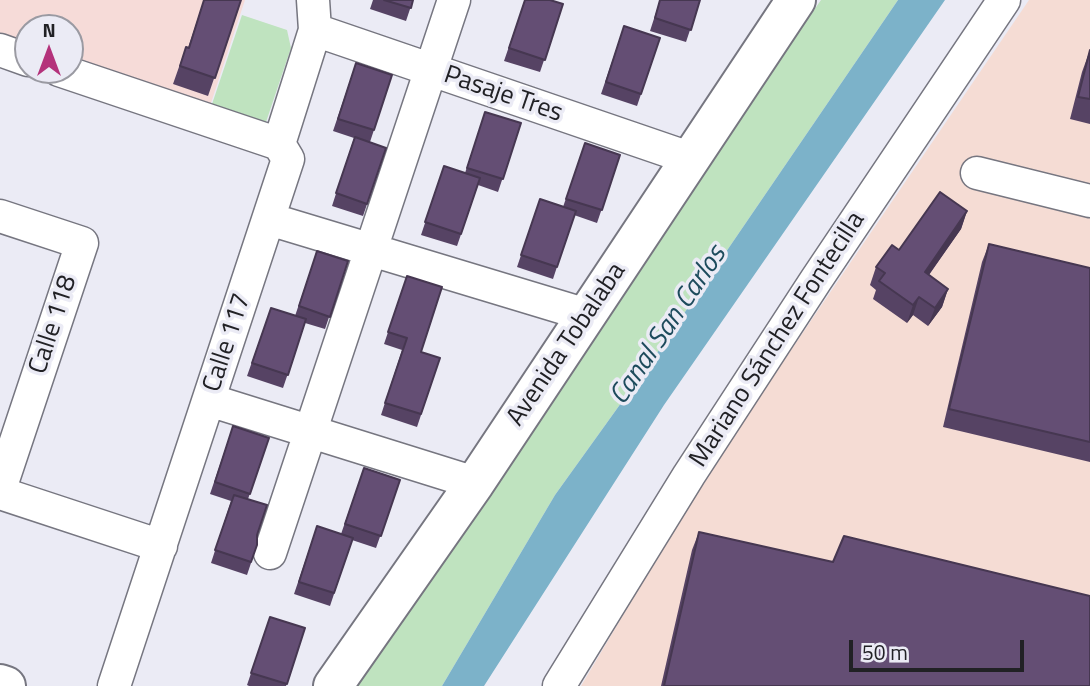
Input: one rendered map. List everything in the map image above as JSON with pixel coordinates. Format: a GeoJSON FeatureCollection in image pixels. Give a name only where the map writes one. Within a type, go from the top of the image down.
{"type":"FeatureCollection","features":[{"type":"Feature","properties":{"kind":"main road","name":"Avenida Tobalaba"},"geometry":{"type":"LineString","coordinates":[[333,686],[475,484],[796,0]]}},
{"type":"Feature","properties":{"kind":"main road"},"geometry":{"type":"LineString","coordinates":[[0,684],[6,686]]}},
{"type":"Feature","properties":{"kind":"street"},"geometry":{"type":"LineString","coordinates":[[270,553],[454,0]]}},
{"type":"Feature","properties":{"kind":"street","name":"Mariano Sánchez Fontecilla"},"geometry":{"type":"LineString","coordinates":[[559,686],[697,463],[1004,0]]}},
{"type":"Feature","properties":{"kind":"street","name":"Pasaje Tres"},"geometry":{"type":"LineString","coordinates":[[314,15],[431,70],[692,159]]}},
{"type":"Feature","properties":{"kind":"street","name":"Calle 117"},"geometry":{"type":"LineString","coordinates":[[114,686],[288,159],[279,144],[314,15]]}},
{"type":"Feature","properties":{"kind":"street"},"geometry":{"type":"LineString","coordinates":[[84,78],[279,144]]}},
{"type":"Feature","properties":{"kind":"street"},"geometry":{"type":"LineString","coordinates":[[977,173],[1090,201]]}},
{"type":"Feature","properties":{"kind":"street","name":"Calle 118"},"geometry":{"type":"LineString","coordinates":[[0,216],[82,243],[0,491],[161,546]]}},
{"type":"Feature","properties":{"kind":"street"},"geometry":{"type":"LineString","coordinates":[[269,219],[587,315]]}},
{"type":"Feature","properties":{"kind":"street"},"geometry":{"type":"LineString","coordinates":[[209,400],[475,484]]}},
{"type":"Feature","properties":{"kind":"shaded area"},"geometry":{"type":"Polygon","coordinates":[[[0,0],[245,0],[208,112],[84,71],[84,14],[14,14],[14,48],[0,43],[0,0]]]}},
{"type":"Feature","properties":{"kind":"shaded area"},"geometry":{"type":"Polygon","coordinates":[[[1029,0],[1090,0],[1090,686],[581,686],[706,475],[1029,0]]]}},
{"type":"Feature","properties":{"kind":"green space"},"geometry":{"type":"Polygon","coordinates":[[[821,0],[898,0],[657,353],[555,495],[442,686],[353,686],[590,331],[821,0]]]}},
{"type":"Feature","properties":{"kind":"green space"},"geometry":{"type":"Polygon","coordinates":[[[242,15],[287,30],[291,48],[264,128],[210,110],[242,15]]]}},
{"type":"Feature","properties":{"kind":"water"},"geometry":{"type":"Polygon","coordinates":[[[898,0],[945,0],[664,405],[484,686],[442,686],[555,495],[657,353],[898,0]]]}},
{"type":"Feature","properties":{"kind":"building"},"geometry":{"type":"Polygon","coordinates":[[[204,0],[241,0],[215,78],[180,66],[186,47],[189,48],[204,0]]]}},
{"type":"Feature","properties":{"kind":"building"},"geometry":{"type":"Polygon","coordinates":[[[384,0],[413,0],[411,8],[384,0]]]}},
{"type":"Feature","properties":{"kind":"building"},"geometry":{"type":"Polygon","coordinates":[[[525,0],[550,0],[563,4],[545,60],[509,48],[525,0]]]}},
{"type":"Feature","properties":{"kind":"building"},"geometry":{"type":"Polygon","coordinates":[[[660,0],[700,0],[691,30],[655,18],[660,0]]]}},
{"type":"Feature","properties":{"kind":"building"},"geometry":{"type":"Polygon","coordinates":[[[624,26],[660,38],[641,94],[606,82],[624,26]]]}},
{"type":"Feature","properties":{"kind":"building"},"geometry":{"type":"Polygon","coordinates":[[[1090,50],[1090,99],[1078,97],[1090,50]]]}},
{"type":"Feature","properties":{"kind":"building"},"geometry":{"type":"Polygon","coordinates":[[[356,63],[392,75],[374,130],[338,119],[356,63]]]}},
{"type":"Feature","properties":{"kind":"building"},"geometry":{"type":"Polygon","coordinates":[[[485,112],[521,123],[503,179],[467,168],[485,112]]]}},
{"type":"Feature","properties":{"kind":"building"},"geometry":{"type":"Polygon","coordinates":[[[355,137],[386,148],[367,204],[336,193],[355,137]]]}},
{"type":"Feature","properties":{"kind":"building"},"geometry":{"type":"Polygon","coordinates":[[[585,143],[620,155],[602,210],[566,199],[585,143]]]}},
{"type":"Feature","properties":{"kind":"building"},"geometry":{"type":"Polygon","coordinates":[[[444,166],[480,178],[461,234],[425,222],[444,166]]]}},
{"type":"Feature","properties":{"kind":"building"},"geometry":{"type":"Polygon","coordinates":[[[940,192],[967,211],[925,272],[948,289],[935,308],[919,297],[913,305],[879,281],[885,273],[876,267],[892,245],[899,250],[940,192]]]}},
{"type":"Feature","properties":{"kind":"building"},"geometry":{"type":"Polygon","coordinates":[[[540,199],[576,211],[557,267],[521,255],[540,199]]]}},
{"type":"Feature","properties":{"kind":"building"},"geometry":{"type":"Polygon","coordinates":[[[989,244],[1090,268],[1090,442],[949,409],[989,244]]]}},
{"type":"Feature","properties":{"kind":"building"},"geometry":{"type":"Polygon","coordinates":[[[317,251],[348,261],[330,317],[299,306],[317,251]]]}},
{"type":"Feature","properties":{"kind":"building"},"geometry":{"type":"Polygon","coordinates":[[[407,276],[442,287],[421,352],[440,358],[421,414],[385,403],[407,338],[388,332],[407,276]]]}},
{"type":"Feature","properties":{"kind":"building"},"geometry":{"type":"Polygon","coordinates":[[[271,308],[306,319],[288,375],[252,363],[271,308]]]}},
{"type":"Feature","properties":{"kind":"building"},"geometry":{"type":"Polygon","coordinates":[[[233,426],[269,438],[250,494],[215,482],[233,426]]]}},
{"type":"Feature","properties":{"kind":"building"},"geometry":{"type":"Polygon","coordinates":[[[364,468],[400,480],[381,536],[345,524],[364,468]]]}},
{"type":"Feature","properties":{"kind":"building"},"geometry":{"type":"Polygon","coordinates":[[[234,495],[267,505],[251,562],[215,550],[234,495]]]}},
{"type":"Feature","properties":{"kind":"building"},"geometry":{"type":"Polygon","coordinates":[[[317,526],[353,538],[334,593],[299,582],[317,526]]]}},
{"type":"Feature","properties":{"kind":"building"},"geometry":{"type":"Polygon","coordinates":[[[699,532],[833,562],[844,536],[1090,596],[1090,686],[664,686],[699,532]]]}},
{"type":"Feature","properties":{"kind":"building"},"geometry":{"type":"Polygon","coordinates":[[[270,617],[305,628],[287,684],[251,673],[270,617]]]}},
{"type":"Feature","properties":{"kind":"water label","name":"Canal San Carlos"},"geometry":{"type":"Point","coordinates":[669,326]}}]}
